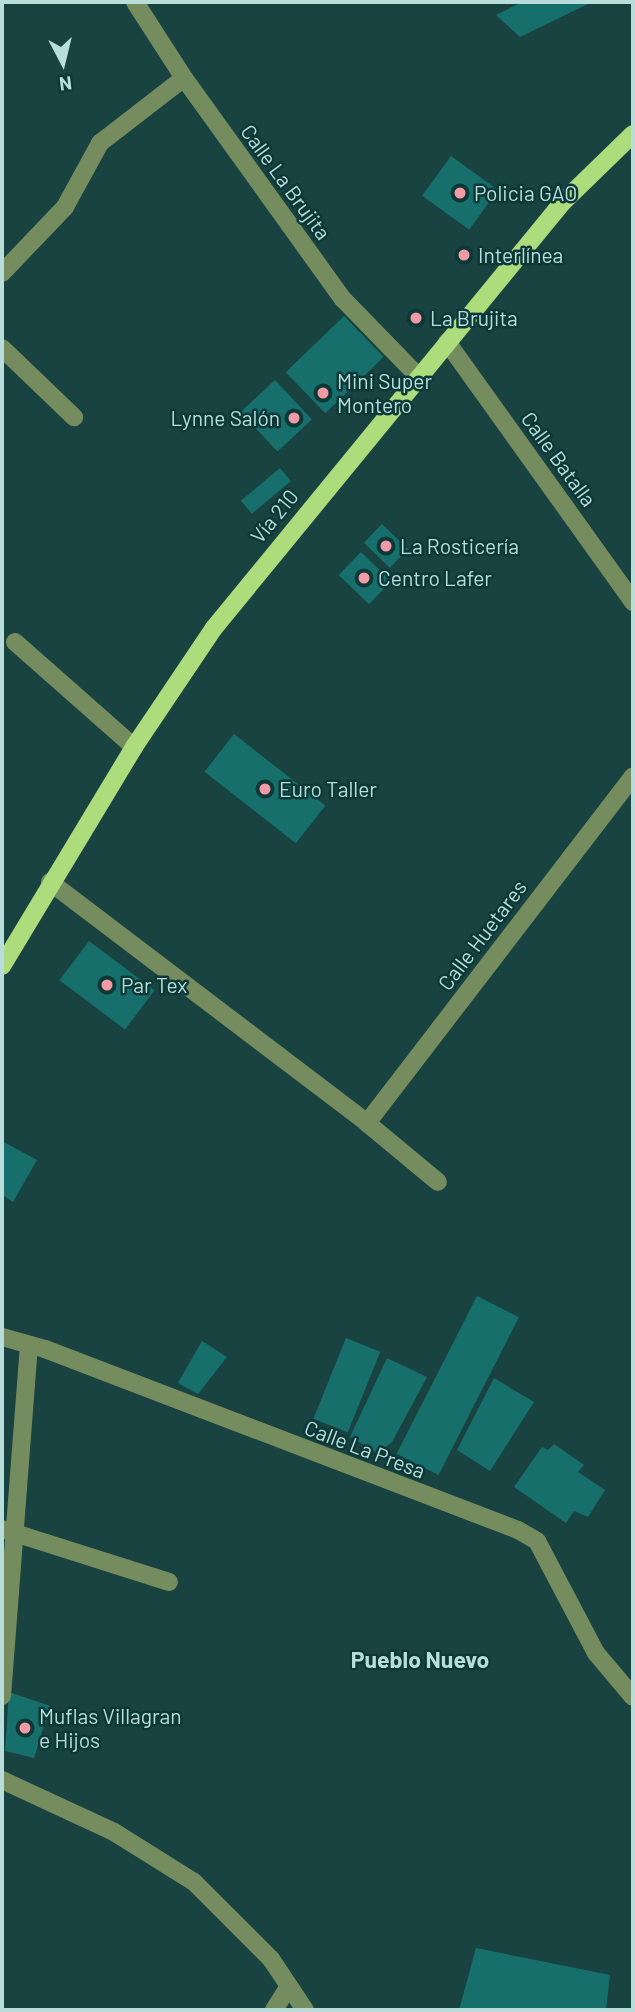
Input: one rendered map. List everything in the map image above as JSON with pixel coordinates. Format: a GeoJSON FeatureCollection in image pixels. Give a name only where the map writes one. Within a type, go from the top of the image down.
{"type":"FeatureCollection","features":[{"type":"Feature","properties":{"kind":"main road","name":"Vía 210"},"geometry":{"type":"LineString","coordinates":[[2,966],[134,747],[214,628],[417,375],[562,203],[633,134]]}},
{"type":"Feature","properties":{"kind":"street","name":"Calle La Brujita"},"geometry":{"type":"LineString","coordinates":[[135,2],[184,78],[343,299],[417,375]]}},
{"type":"Feature","properties":{"kind":"street"},"geometry":{"type":"LineString","coordinates":[[2,273],[65,207],[100,143],[184,78]]}},
{"type":"Feature","properties":{"kind":"street","name":"Calle Batalla"},"geometry":{"type":"LineString","coordinates":[[447,342],[633,602]]}},
{"type":"Feature","properties":{"kind":"street"},"geometry":{"type":"LineString","coordinates":[[2,348],[74,417]]}},
{"type":"Feature","properties":{"kind":"street"},"geometry":{"type":"LineString","coordinates":[[15,642],[134,747]]}},
{"type":"Feature","properties":{"kind":"street","name":"Calle Huetares"},"geometry":{"type":"LineString","coordinates":[[367,1123],[633,776]]}},
{"type":"Feature","properties":{"kind":"street"},"geometry":{"type":"LineString","coordinates":[[50,883],[367,1123],[438,1182]]}},
{"type":"Feature","properties":{"kind":"street","name":"Calle La Presa"},"geometry":{"type":"LineString","coordinates":[[2,1337],[527,1536],[547,1558],[596,1653],[633,1697]]}},
{"type":"Feature","properties":{"kind":"street"},"geometry":{"type":"LineString","coordinates":[[2,1696],[7,1531],[29,1345]]}},
{"type":"Feature","properties":{"kind":"street"},"geometry":{"type":"LineString","coordinates":[[7,1531],[169,1582]]}},
{"type":"Feature","properties":{"kind":"street"},"geometry":{"type":"LineString","coordinates":[[2,1780],[114,1832],[194,1882],[271,1959],[305,2010]]}},
{"type":"Feature","properties":{"kind":"street"},"geometry":{"type":"LineString","coordinates":[[274,2010],[289,1986]]}},
{"type":"Feature","properties":{"kind":"building"},"geometry":{"type":"Polygon","coordinates":[[[522,2],[592,2],[520,37],[496,15],[522,2]]]}},
{"type":"Feature","properties":{"kind":"building","name":"Policia GAO"},"geometry":{"type":"Polygon","coordinates":[[[451,156],[498,190],[469,230],[422,196],[451,156]]]}},
{"type":"Feature","properties":{"kind":"building"},"geometry":{"type":"Polygon","coordinates":[[[344,316],[384,357],[325,413],[286,372],[344,316]]]}},
{"type":"Feature","properties":{"kind":"building"},"geometry":{"type":"Polygon","coordinates":[[[275,380],[312,419],[277,452],[241,412],[275,380]]]}},
{"type":"Feature","properties":{"kind":"building"},"geometry":{"type":"Polygon","coordinates":[[[280,468],[291,481],[252,514],[241,501],[280,468]]]}},
{"type":"Feature","properties":{"kind":"building","name":"La Rosticería"},"geometry":{"type":"Polygon","coordinates":[[[382,524],[408,549],[390,568],[364,543],[382,524]]]}},
{"type":"Feature","properties":{"kind":"building","name":"Centro Lafer"},"geometry":{"type":"Polygon","coordinates":[[[361,552],[391,581],[369,604],[339,575],[361,552]]]}},
{"type":"Feature","properties":{"kind":"building","name":"Euro Taller"},"geometry":{"type":"Polygon","coordinates":[[[234,734],[325,805],[296,843],[204,772],[234,734]]]}},
{"type":"Feature","properties":{"kind":"building","name":"Par Tex"},"geometry":{"type":"Polygon","coordinates":[[[89,941],[154,990],[125,1029],[60,980],[89,941]]]}},
{"type":"Feature","properties":{"kind":"building"},"geometry":{"type":"Polygon","coordinates":[[[2,1141],[37,1160],[13,1202],[2,1195],[2,1141]]]}},
{"type":"Feature","properties":{"kind":"building"},"geometry":{"type":"Polygon","coordinates":[[[477,1296],[519,1317],[439,1475],[397,1454],[477,1296]]]}},
{"type":"Feature","properties":{"kind":"building"},"geometry":{"type":"Polygon","coordinates":[[[346,1338],[380,1352],[348,1433],[313,1419],[346,1338]]]}},
{"type":"Feature","properties":{"kind":"building"},"geometry":{"type":"Polygon","coordinates":[[[202,1341],[227,1357],[198,1394],[178,1383],[202,1341]]]}},
{"type":"Feature","properties":{"kind":"building"},"geometry":{"type":"Polygon","coordinates":[[[387,1358],[427,1377],[392,1442],[378,1453],[350,1437],[387,1358]]]}},
{"type":"Feature","properties":{"kind":"building"},"geometry":{"type":"Polygon","coordinates":[[[494,1378],[534,1402],[490,1471],[457,1450],[494,1378]]]}},
{"type":"Feature","properties":{"kind":"building"},"geometry":{"type":"Polygon","coordinates":[[[554,1444],[584,1465],[578,1472],[605,1490],[588,1517],[574,1511],[566,1523],[514,1487],[542,1447],[548,1450],[554,1444]]]}},
{"type":"Feature","properties":{"kind":"building","name":"Muflas Villagran e Hijos"},"geometry":{"type":"Polygon","coordinates":[[[9,1692],[50,1706],[34,1758],[5,1751],[9,1692]]]}},
{"type":"Feature","properties":{"kind":"building"},"geometry":{"type":"Polygon","coordinates":[[[476,1948],[610,1975],[606,2010],[459,2010],[476,1948]]]}},
{"type":"Feature","properties":{"kind":"place","name":"Policia GAO"},"geometry":{"type":"Point","coordinates":[460,193]}},
{"type":"Feature","properties":{"kind":"place","name":"Interlínea"},"geometry":{"type":"Point","coordinates":[464,255]}},
{"type":"Feature","properties":{"kind":"place","name":"La Brujita"},"geometry":{"type":"Point","coordinates":[416,318]}},
{"type":"Feature","properties":{"kind":"place","name":"Mini Super Montero"},"geometry":{"type":"Point","coordinates":[323,393]}},
{"type":"Feature","properties":{"kind":"place","name":"Lynne Salón"},"geometry":{"type":"Point","coordinates":[294,418]}},
{"type":"Feature","properties":{"kind":"place","name":"La Rosticería"},"geometry":{"type":"Point","coordinates":[386,546]}},
{"type":"Feature","properties":{"kind":"place","name":"Centro Lafer"},"geometry":{"type":"Point","coordinates":[364,578]}},
{"type":"Feature","properties":{"kind":"place","name":"Euro Taller"},"geometry":{"type":"Point","coordinates":[265,789]}},
{"type":"Feature","properties":{"kind":"place","name":"Par Tex"},"geometry":{"type":"Point","coordinates":[107,985]}},
{"type":"Feature","properties":{"kind":"place","name":"Muflas Villagran e Hijos"},"geometry":{"type":"Point","coordinates":[25,1728]}},
{"type":"Feature","properties":{"kind":"district","name":"Pueblo Nuevo"},"geometry":{"type":"Point","coordinates":[420,1659]}}]}
